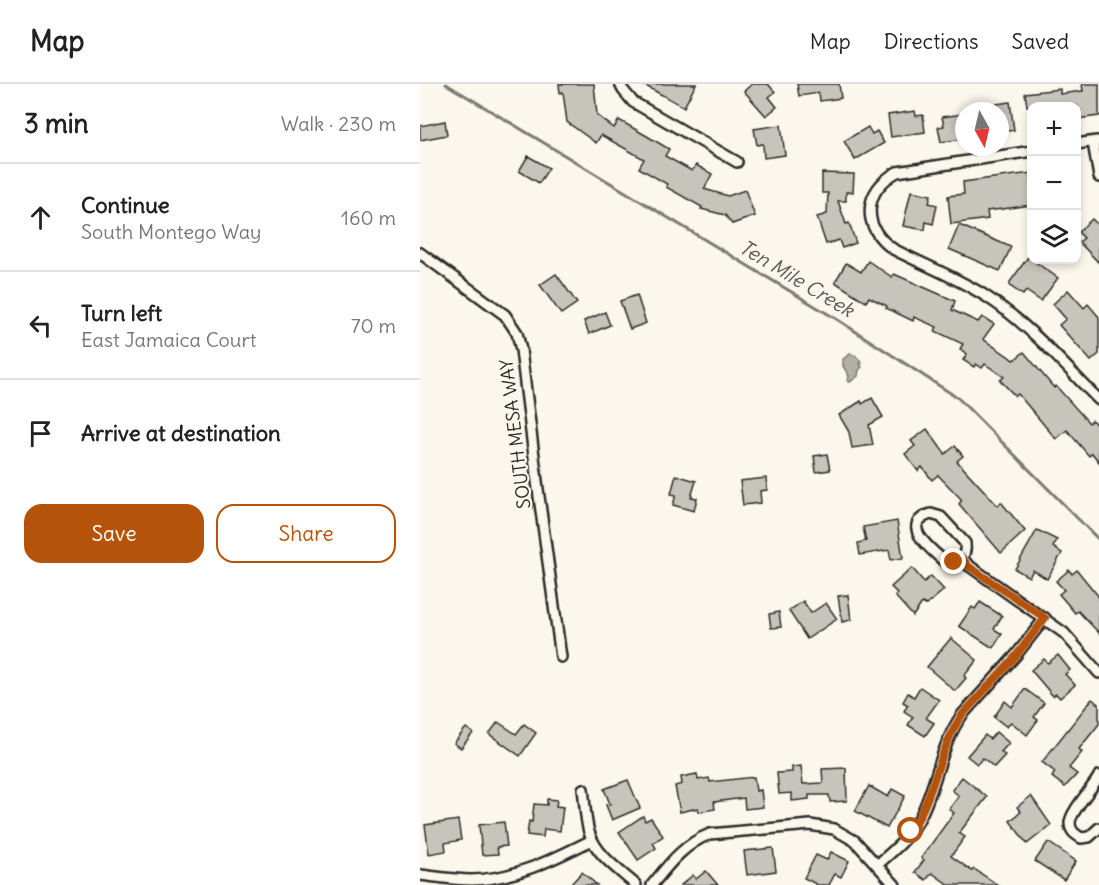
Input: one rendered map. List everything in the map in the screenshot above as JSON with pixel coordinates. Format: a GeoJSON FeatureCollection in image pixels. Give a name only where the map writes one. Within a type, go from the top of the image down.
{"type":"FeatureCollection","features":[{"type":"Feature","properties":{"kind":"street"},"geometry":{"type":"LineString","coordinates":[[621,87],[633,102],[737,162]]}},
{"type":"Feature","properties":{"kind":"street"},"geometry":{"type":"LineString","coordinates":[[1081,143],[1096,141],[1099,177]]}},
{"type":"Feature","properties":{"kind":"street"},"geometry":{"type":"LineString","coordinates":[[1027,152],[897,172],[887,178],[872,197],[871,222],[883,242],[966,285],[1007,311],[1099,400]]}},
{"type":"Feature","properties":{"kind":"street","name":"SOUTH MESA WAY"},"geometry":{"type":"LineString","coordinates":[[420,252],[505,315],[517,333],[561,657]]}},
{"type":"Feature","properties":{"kind":"street"},"geometry":{"type":"LineString","coordinates":[[931,514],[941,517],[965,543],[966,548],[962,558],[954,562],[944,561],[922,540],[917,527],[922,518],[931,514]]}},
{"type":"Feature","properties":{"kind":"street"},"geometry":{"type":"LineString","coordinates":[[962,558],[968,566],[1045,618],[1072,642],[1099,673]]}},
{"type":"Feature","properties":{"kind":"street"},"geometry":{"type":"LineString","coordinates":[[877,865],[904,841],[918,821],[949,735],[958,720],[1016,656],[1045,618]]}},
{"type":"Feature","properties":{"kind":"street"},"geometry":{"type":"LineString","coordinates":[[1098,782],[1071,816],[1069,824],[1073,832],[1081,838],[1089,837],[1099,828]]}},
{"type":"Feature","properties":{"kind":"street"},"geometry":{"type":"LineString","coordinates":[[583,789],[588,829],[592,840],[607,860],[636,885]]}},
{"type":"Feature","properties":{"kind":"street"},"geometry":{"type":"LineString","coordinates":[[652,885],[679,853],[698,838],[710,834],[810,825],[834,829],[855,841],[895,885]]}},
{"type":"Feature","properties":{"kind":"street"},"geometry":{"type":"LineString","coordinates":[[420,875],[489,882],[530,869],[592,840]]}},
{"type":"Feature","properties":{"kind":"shaded area"},"geometry":{"type":"Polygon","coordinates":[[[851,353],[862,363],[860,364],[862,367],[858,376],[850,382],[843,366],[843,359],[851,353]]]}},
{"type":"Feature","properties":{"kind":"building"},"geometry":{"type":"Polygon","coordinates":[[[559,84],[594,84],[597,115],[614,128],[619,120],[647,136],[669,149],[665,156],[692,171],[696,165],[712,174],[704,189],[728,196],[745,190],[755,216],[732,224],[725,215],[701,209],[702,207],[666,187],[667,184],[639,168],[644,159],[601,135],[596,143],[567,122],[563,92],[560,93],[559,84]]]}},
{"type":"Feature","properties":{"kind":"building"},"geometry":{"type":"Polygon","coordinates":[[[642,84],[696,84],[684,107],[642,84]]]}},
{"type":"Feature","properties":{"kind":"building"},"geometry":{"type":"Polygon","coordinates":[[[752,84],[768,84],[775,92],[769,97],[777,107],[766,116],[744,91],[752,84]]]}},
{"type":"Feature","properties":{"kind":"building"},"geometry":{"type":"Polygon","coordinates":[[[797,84],[839,84],[841,98],[820,101],[819,93],[799,96],[797,84]]]}},
{"type":"Feature","properties":{"kind":"building"},"geometry":{"type":"Polygon","coordinates":[[[1082,84],[1099,84],[1099,116],[1081,118],[1081,102],[1027,102],[1027,106],[1025,93],[1060,89],[1060,94],[1083,91],[1082,84]]]}},
{"type":"Feature","properties":{"kind":"building"},"geometry":{"type":"Polygon","coordinates":[[[1009,102],[1014,130],[1009,131],[1009,102]]]}},
{"type":"Feature","properties":{"kind":"building"},"geometry":{"type":"Polygon","coordinates":[[[915,111],[916,116],[923,115],[925,132],[891,137],[888,115],[915,111]]]}},
{"type":"Feature","properties":{"kind":"building"},"geometry":{"type":"Polygon","coordinates":[[[955,115],[955,140],[941,142],[938,127],[944,126],[942,117],[955,115]]]}},
{"type":"Feature","properties":{"kind":"building"},"geometry":{"type":"Polygon","coordinates":[[[445,121],[447,135],[420,140],[420,126],[445,121]]]}},
{"type":"Feature","properties":{"kind":"building"},"geometry":{"type":"Polygon","coordinates":[[[781,125],[785,155],[764,158],[763,144],[757,145],[754,129],[781,125]]]}},
{"type":"Feature","properties":{"kind":"building"},"geometry":{"type":"Polygon","coordinates":[[[868,127],[872,134],[877,131],[884,143],[855,160],[844,141],[868,127]]]}},
{"type":"Feature","properties":{"kind":"building"},"geometry":{"type":"Polygon","coordinates":[[[528,156],[549,168],[539,183],[519,171],[528,156]]]}},
{"type":"Feature","properties":{"kind":"building"},"geometry":{"type":"Polygon","coordinates":[[[822,173],[854,174],[853,192],[846,192],[846,201],[838,201],[856,243],[842,248],[839,240],[826,244],[817,217],[827,214],[828,193],[822,193],[822,173]]]}},
{"type":"Feature","properties":{"kind":"building"},"geometry":{"type":"Polygon","coordinates":[[[1027,174],[1027,206],[987,211],[988,219],[951,224],[948,196],[964,194],[963,182],[1027,174]]]}},
{"type":"Feature","properties":{"kind":"building"},"geometry":{"type":"Polygon","coordinates":[[[911,191],[931,195],[929,203],[937,205],[933,224],[926,222],[925,230],[903,226],[911,191]]]}},
{"type":"Feature","properties":{"kind":"building"},"geometry":{"type":"Polygon","coordinates":[[[1092,219],[1099,226],[1099,263],[1081,244],[1084,238],[1081,235],[1081,229],[1092,219]]]}},
{"type":"Feature","properties":{"kind":"building"},"geometry":{"type":"Polygon","coordinates":[[[959,225],[1011,247],[1000,271],[949,249],[959,225]]]}},
{"type":"Feature","properties":{"kind":"building"},"geometry":{"type":"Polygon","coordinates":[[[1027,258],[1027,264],[1038,264],[1058,278],[1041,301],[1026,291],[1023,295],[1010,286],[1010,282],[1027,258]]]}},
{"type":"Feature","properties":{"kind":"building"},"geometry":{"type":"Polygon","coordinates":[[[868,261],[892,277],[894,274],[955,301],[952,310],[978,322],[982,317],[994,324],[983,339],[1014,360],[1024,352],[1054,388],[1056,386],[1089,423],[1092,420],[1099,428],[1099,462],[1092,453],[1089,456],[1067,430],[1056,439],[1018,394],[1015,396],[1000,380],[1004,377],[985,364],[982,368],[976,364],[974,367],[963,360],[967,354],[960,349],[963,344],[935,331],[937,327],[914,317],[913,321],[869,297],[866,302],[835,282],[846,263],[861,272],[868,261]]]}},
{"type":"Feature","properties":{"kind":"building"},"geometry":{"type":"Polygon","coordinates":[[[556,274],[577,303],[561,314],[540,285],[556,274]]]}},
{"type":"Feature","properties":{"kind":"building"},"geometry":{"type":"Polygon","coordinates":[[[1068,290],[1084,308],[1088,304],[1099,317],[1099,354],[1091,361],[1059,325],[1066,319],[1053,304],[1068,290]]]}},
{"type":"Feature","properties":{"kind":"building"},"geometry":{"type":"Polygon","coordinates":[[[637,295],[646,323],[630,329],[620,301],[637,295]]]}},
{"type":"Feature","properties":{"kind":"building"},"geometry":{"type":"Polygon","coordinates":[[[605,312],[610,325],[589,334],[584,321],[605,312]]]}},
{"type":"Feature","properties":{"kind":"building"},"geometry":{"type":"Polygon","coordinates":[[[872,398],[883,417],[869,425],[873,445],[852,448],[849,432],[839,415],[861,401],[862,404],[872,398]]]}},
{"type":"Feature","properties":{"kind":"building"},"geometry":{"type":"Polygon","coordinates":[[[927,429],[945,454],[955,446],[963,456],[957,461],[998,506],[1001,502],[1025,531],[1001,553],[959,504],[962,500],[938,475],[932,480],[922,467],[918,471],[905,454],[915,446],[911,441],[927,429]]]}},
{"type":"Feature","properties":{"kind":"building"},"geometry":{"type":"Polygon","coordinates":[[[827,454],[830,470],[816,472],[814,456],[827,454]]]}},
{"type":"Feature","properties":{"kind":"building"},"geometry":{"type":"Polygon","coordinates":[[[676,475],[696,481],[691,497],[697,498],[694,511],[673,505],[676,495],[671,494],[676,475]]]}},
{"type":"Feature","properties":{"kind":"building"},"geometry":{"type":"Polygon","coordinates":[[[766,478],[767,490],[760,491],[761,503],[743,505],[740,481],[766,478]]]}},
{"type":"Feature","properties":{"kind":"building"},"geometry":{"type":"Polygon","coordinates":[[[897,521],[903,558],[891,560],[889,550],[860,555],[858,543],[866,541],[863,527],[897,521]]]}},
{"type":"Feature","properties":{"kind":"building"},"geometry":{"type":"Polygon","coordinates":[[[1037,530],[1057,540],[1053,547],[1062,553],[1047,579],[1033,570],[1029,577],[1015,569],[1037,530]]]}},
{"type":"Feature","properties":{"kind":"building"},"geometry":{"type":"Polygon","coordinates":[[[912,568],[924,582],[931,576],[944,590],[926,605],[922,603],[913,616],[895,596],[898,594],[891,587],[912,568]]]}},
{"type":"Feature","properties":{"kind":"building"},"geometry":{"type":"Polygon","coordinates":[[[1069,570],[1072,574],[1077,570],[1099,597],[1099,633],[1078,611],[1075,613],[1059,594],[1064,590],[1056,581],[1069,570]]]}},
{"type":"Feature","properties":{"kind":"building"},"geometry":{"type":"Polygon","coordinates":[[[848,595],[851,620],[842,622],[838,596],[848,595]]]}},
{"type":"Feature","properties":{"kind":"building"},"geometry":{"type":"Polygon","coordinates":[[[803,601],[811,613],[826,603],[837,619],[807,639],[789,611],[803,601]]]}},
{"type":"Feature","properties":{"kind":"building"},"geometry":{"type":"Polygon","coordinates":[[[980,602],[1002,616],[994,629],[1002,634],[993,648],[959,626],[972,607],[975,609],[980,602]]]}},
{"type":"Feature","properties":{"kind":"building"},"geometry":{"type":"Polygon","coordinates":[[[779,612],[781,627],[771,628],[769,614],[779,612]]]}},
{"type":"Feature","properties":{"kind":"building"},"geometry":{"type":"Polygon","coordinates":[[[951,638],[977,660],[955,691],[927,667],[951,638]]]}},
{"type":"Feature","properties":{"kind":"building"},"geometry":{"type":"Polygon","coordinates":[[[1058,655],[1070,670],[1065,674],[1075,685],[1060,698],[1056,694],[1053,696],[1031,670],[1044,659],[1048,663],[1058,655]]]}},
{"type":"Feature","properties":{"kind":"building"},"geometry":{"type":"Polygon","coordinates":[[[920,687],[939,700],[926,718],[934,723],[925,736],[908,725],[913,717],[904,711],[908,705],[903,702],[908,693],[914,697],[920,687]]]}},
{"type":"Feature","properties":{"kind":"building"},"geometry":{"type":"Polygon","coordinates":[[[1025,689],[1044,703],[1034,717],[1038,720],[1027,735],[1011,722],[1007,727],[994,717],[1005,701],[1012,707],[1025,689]]]}},
{"type":"Feature","properties":{"kind":"building"},"geometry":{"type":"Polygon","coordinates":[[[1092,699],[1099,704],[1099,724],[1079,749],[1082,752],[1069,768],[1077,774],[1065,787],[1052,777],[1055,772],[1042,762],[1092,699]]]}},
{"type":"Feature","properties":{"kind":"building"},"geometry":{"type":"Polygon","coordinates":[[[498,722],[516,734],[524,724],[536,733],[520,756],[489,734],[498,722]]]}},
{"type":"Feature","properties":{"kind":"building"},"geometry":{"type":"Polygon","coordinates":[[[466,728],[473,733],[461,748],[454,743],[466,728]]]}},
{"type":"Feature","properties":{"kind":"building"},"geometry":{"type":"Polygon","coordinates":[[[996,732],[1009,743],[1001,752],[1005,755],[994,767],[983,758],[977,764],[967,756],[985,735],[990,739],[996,732]]]}},
{"type":"Feature","properties":{"kind":"building"},"geometry":{"type":"Polygon","coordinates":[[[801,766],[803,784],[823,783],[822,769],[846,768],[847,801],[830,802],[829,795],[809,795],[809,799],[792,801],[792,793],[779,794],[777,773],[792,772],[792,767],[801,766]]]}},
{"type":"Feature","properties":{"kind":"building"},"geometry":{"type":"Polygon","coordinates":[[[697,774],[698,780],[709,778],[710,782],[754,777],[756,791],[761,790],[763,807],[745,809],[744,798],[714,802],[715,809],[699,812],[698,808],[680,812],[675,786],[682,784],[681,777],[697,774]]]}},
{"type":"Feature","properties":{"kind":"building"},"geometry":{"type":"Polygon","coordinates":[[[962,777],[987,797],[959,833],[965,837],[951,856],[998,885],[949,885],[932,873],[926,880],[915,872],[924,860],[921,858],[954,813],[949,809],[959,796],[952,790],[962,777]]]}},
{"type":"Feature","properties":{"kind":"building"},"geometry":{"type":"Polygon","coordinates":[[[628,780],[640,808],[612,820],[606,805],[610,804],[604,789],[628,780]]]}},
{"type":"Feature","properties":{"kind":"building"},"geometry":{"type":"Polygon","coordinates":[[[869,786],[888,797],[892,789],[905,796],[887,828],[855,811],[869,786]]]}},
{"type":"Feature","properties":{"kind":"building"},"geometry":{"type":"Polygon","coordinates":[[[1031,796],[1051,825],[1027,844],[1010,821],[1021,812],[1017,807],[1031,796]]]}},
{"type":"Feature","properties":{"kind":"building"},"geometry":{"type":"Polygon","coordinates":[[[547,799],[557,800],[556,806],[563,807],[560,831],[544,829],[543,837],[527,835],[529,821],[532,822],[534,804],[547,805],[547,799]]]}},
{"type":"Feature","properties":{"kind":"building"},"geometry":{"type":"Polygon","coordinates":[[[643,816],[645,821],[651,818],[663,836],[653,843],[656,848],[638,860],[619,832],[643,816]]]}},
{"type":"Feature","properties":{"kind":"building"},"geometry":{"type":"Polygon","coordinates":[[[458,820],[461,840],[445,843],[446,851],[429,854],[425,825],[458,820]]]}},
{"type":"Feature","properties":{"kind":"building"},"geometry":{"type":"Polygon","coordinates":[[[504,822],[507,846],[497,847],[498,854],[482,855],[479,825],[504,822]]]}},
{"type":"Feature","properties":{"kind":"building"},"geometry":{"type":"Polygon","coordinates":[[[1048,842],[1076,861],[1064,880],[1035,861],[1048,842]]]}},
{"type":"Feature","properties":{"kind":"building"},"geometry":{"type":"Polygon","coordinates":[[[773,848],[776,871],[747,875],[744,851],[773,848]]]}},
{"type":"Feature","properties":{"kind":"building"},"geometry":{"type":"Polygon","coordinates":[[[831,852],[849,861],[841,877],[835,874],[829,885],[818,885],[804,878],[816,855],[827,860],[831,852]]]}},
{"type":"Feature","properties":{"kind":"building"},"geometry":{"type":"Polygon","coordinates":[[[706,871],[718,885],[681,885],[693,875],[696,879],[706,871]]]}},
{"type":"Feature","properties":{"kind":"building"},"geometry":{"type":"Polygon","coordinates":[[[582,872],[597,885],[570,885],[582,872]]]}},
{"type":"Feature","properties":{"kind":"waterway","name":"Ten Mile Creek"},"geometry":{"type":"LineString","coordinates":[[446,84],[838,320],[958,398],[1099,540]]}},
{"type":"Feature","properties":{"kind":"route"},"geometry":{"type":"LineString","coordinates":[[911,831],[923,810],[949,735],[955,725],[1016,656],[1045,618],[968,566],[962,558],[954,562]]}}]}
